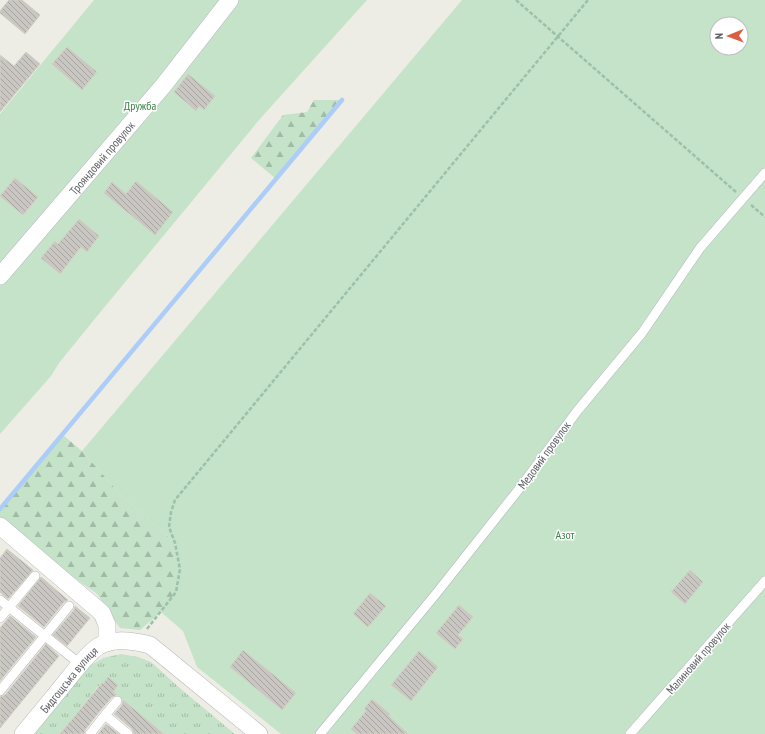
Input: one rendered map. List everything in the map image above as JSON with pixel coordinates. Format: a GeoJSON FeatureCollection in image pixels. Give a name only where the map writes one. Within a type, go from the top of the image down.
{"type":"FeatureCollection","features":[{"type":"Feature","properties":{"kind":"street","name":"Трояндовий провулок"},"geometry":{"type":"LineString","coordinates":[[0,276],[163,86],[230,0]]}},
{"type":"Feature","properties":{"kind":"street"},"geometry":{"type":"LineString","coordinates":[[0,526],[102,613],[108,625],[122,642],[150,645],[259,734]]}},
{"type":"Feature","properties":{"kind":"street","name":"Бидгощська вулиця"},"geometry":{"type":"LineString","coordinates":[[23,734],[80,664],[99,646],[122,642]]}},
{"type":"Feature","properties":{"kind":"lane","name":"Медовий провулок"},"geometry":{"type":"LineString","coordinates":[[320,734],[435,595],[519,489],[578,410],[642,333],[700,248],[765,173]]}},
{"type":"Feature","properties":{"kind":"lane"},"geometry":{"type":"LineString","coordinates":[[0,618],[35,576]]}},
{"type":"Feature","properties":{"kind":"lane","name":"Малиновий провулок"},"geometry":{"type":"LineString","coordinates":[[630,734],[765,581]]}},
{"type":"Feature","properties":{"kind":"lane"},"geometry":{"type":"LineString","coordinates":[[0,600],[80,664]]}},
{"type":"Feature","properties":{"kind":"lane"},"geometry":{"type":"LineString","coordinates":[[0,691],[69,606]]}},
{"type":"Feature","properties":{"kind":"lane"},"geometry":{"type":"LineString","coordinates":[[90,734],[117,701]]}},
{"type":"Feature","properties":{"kind":"lane"},"geometry":{"type":"LineString","coordinates":[[105,715],[128,734]]}},
{"type":"Feature","properties":{"kind":"path"},"geometry":{"type":"LineString","coordinates":[[516,0],[765,217]]}},
{"type":"Feature","properties":{"kind":"path"},"geometry":{"type":"LineString","coordinates":[[122,642],[176,592],[180,569],[175,543],[169,527],[171,512],[175,500],[588,0]]}},
{"type":"Feature","properties":{"kind":"green space","name":"Дружба"},"geometry":{"type":"Polygon","coordinates":[[[94,0],[367,0],[259,120],[59,363],[51,376],[0,434],[0,114],[94,0]]]}},
{"type":"Feature","properties":{"kind":"green space","name":"Азот"},"geometry":{"type":"Polygon","coordinates":[[[462,0],[765,0],[765,734],[281,734],[197,667],[183,631],[161,612],[176,592],[180,569],[175,543],[122,496],[82,451],[462,0]]]}},
{"type":"Feature","properties":{"kind":"green space"},"geometry":{"type":"Polygon","coordinates":[[[314,100],[342,100],[276,179],[251,158],[283,115],[307,112],[314,100]]]}},
{"type":"Feature","properties":{"kind":"green space"},"geometry":{"type":"Polygon","coordinates":[[[63,435],[82,451],[122,496],[175,543],[180,569],[176,592],[161,612],[140,630],[120,628],[97,594],[0,525],[0,509],[63,435]]]}},
{"type":"Feature","properties":{"kind":"green space"},"geometry":{"type":"Polygon","coordinates":[[[121,654],[138,657],[151,662],[235,734],[164,734],[113,692],[118,685],[108,678],[103,684],[101,683],[60,734],[34,734],[89,666],[103,658],[121,654]]]}},
{"type":"Feature","properties":{"kind":"building"},"geometry":{"type":"Polygon","coordinates":[[[9,0],[22,0],[40,15],[25,34],[0,13],[9,0]]]}},
{"type":"Feature","properties":{"kind":"building"},"geometry":{"type":"Polygon","coordinates":[[[67,47],[97,72],[82,90],[52,64],[67,47]]]}},
{"type":"Feature","properties":{"kind":"building"},"geometry":{"type":"Polygon","coordinates":[[[26,52],[40,64],[0,112],[0,55],[14,66],[26,52]]]}},
{"type":"Feature","properties":{"kind":"building"},"geometry":{"type":"Polygon","coordinates":[[[188,74],[215,96],[204,110],[199,106],[196,111],[174,92],[188,74]]]}},
{"type":"Feature","properties":{"kind":"building"},"geometry":{"type":"Polygon","coordinates":[[[15,178],[38,197],[23,215],[0,196],[15,178]]]}},
{"type":"Feature","properties":{"kind":"building"},"geometry":{"type":"Polygon","coordinates":[[[136,181],[173,212],[155,235],[104,193],[112,182],[126,194],[136,181]]]}},
{"type":"Feature","properties":{"kind":"building"},"geometry":{"type":"Polygon","coordinates":[[[79,219],[99,236],[87,252],[81,247],[60,274],[41,258],[55,241],[58,244],[79,219]]]}},
{"type":"Feature","properties":{"kind":"building"},"geometry":{"type":"Polygon","coordinates":[[[7,549],[33,570],[8,599],[0,592],[0,558],[7,549]]]}},
{"type":"Feature","properties":{"kind":"building"},"geometry":{"type":"Polygon","coordinates":[[[690,570],[703,582],[685,604],[671,592],[690,570]]]}},
{"type":"Feature","properties":{"kind":"building"},"geometry":{"type":"Polygon","coordinates":[[[41,577],[68,600],[64,602],[44,627],[18,606],[41,577]]]}},
{"type":"Feature","properties":{"kind":"building"},"geometry":{"type":"Polygon","coordinates":[[[370,593],[386,606],[368,627],[353,614],[370,593]]]}},
{"type":"Feature","properties":{"kind":"building"},"geometry":{"type":"Polygon","coordinates":[[[459,605],[473,617],[458,635],[463,639],[455,649],[436,633],[459,605]]]}},
{"type":"Feature","properties":{"kind":"building"},"geometry":{"type":"Polygon","coordinates":[[[75,606],[90,618],[67,646],[53,635],[74,610],[75,606]]]}},
{"type":"Feature","properties":{"kind":"building"},"geometry":{"type":"Polygon","coordinates":[[[10,616],[36,637],[0,681],[0,628],[10,616]]]}},
{"type":"Feature","properties":{"kind":"building"},"geometry":{"type":"Polygon","coordinates":[[[46,644],[59,656],[0,728],[0,697],[5,695],[46,644]]]}},
{"type":"Feature","properties":{"kind":"building"},"geometry":{"type":"Polygon","coordinates":[[[243,650],[296,693],[282,710],[230,667],[243,650]]]}},
{"type":"Feature","properties":{"kind":"building"},"geometry":{"type":"Polygon","coordinates":[[[419,651],[438,667],[411,701],[391,685],[419,651]]]}},
{"type":"Feature","properties":{"kind":"building"},"geometry":{"type":"Polygon","coordinates":[[[108,677],[118,685],[113,692],[117,695],[112,697],[100,711],[85,730],[84,734],[60,734],[102,683],[103,684],[108,677]]]}},
{"type":"Feature","properties":{"kind":"building"},"geometry":{"type":"Polygon","coordinates":[[[372,699],[390,714],[389,716],[408,734],[357,734],[351,729],[366,711],[364,709],[372,699]]]}},
{"type":"Feature","properties":{"kind":"building"},"geometry":{"type":"Polygon","coordinates":[[[123,700],[164,734],[134,734],[132,729],[114,714],[122,705],[123,700]]]}},
{"type":"Feature","properties":{"kind":"building"},"geometry":{"type":"Polygon","coordinates":[[[106,724],[119,734],[98,734],[106,724]]]}},
{"type":"Feature","properties":{"kind":"waterway"},"geometry":{"type":"LineString","coordinates":[[0,509],[342,100]]}}]}
